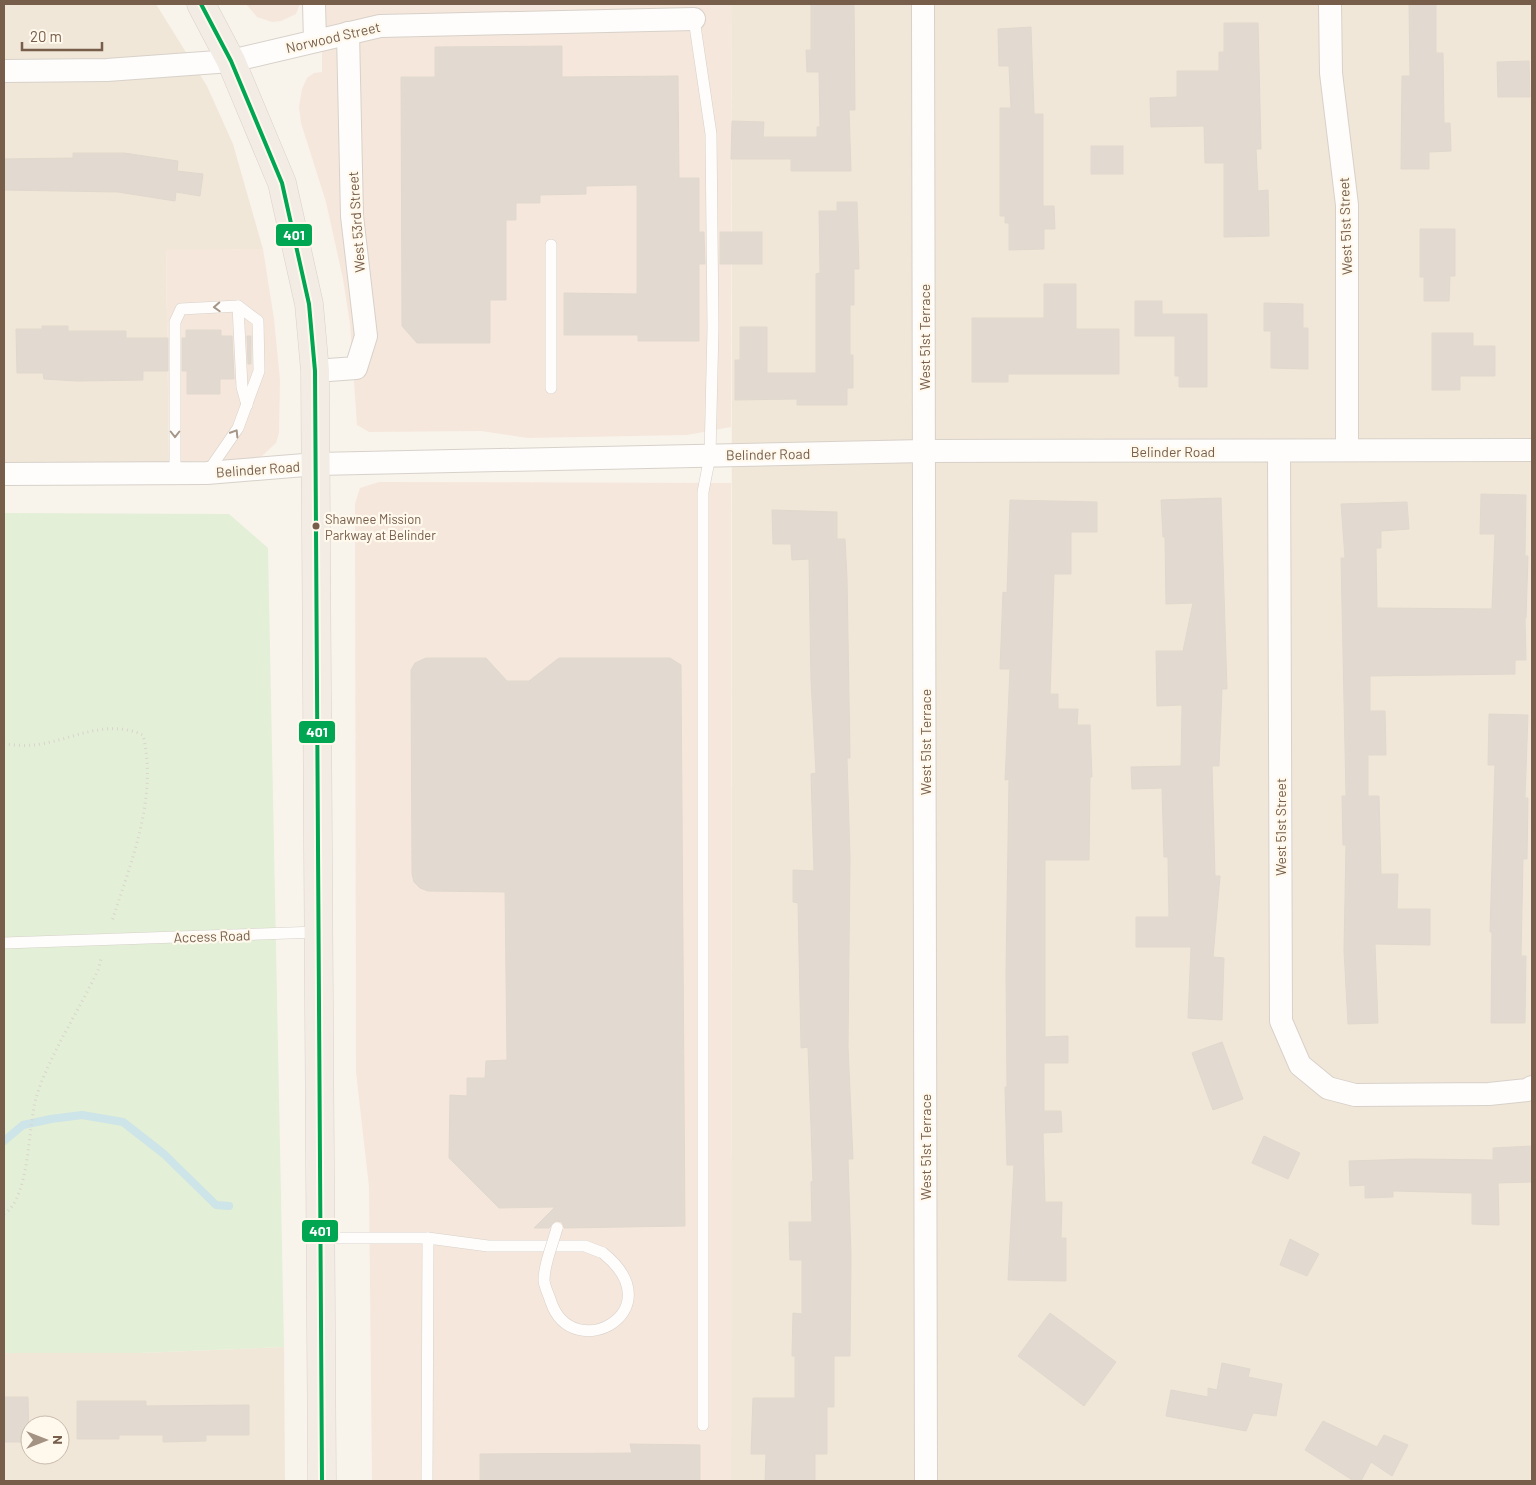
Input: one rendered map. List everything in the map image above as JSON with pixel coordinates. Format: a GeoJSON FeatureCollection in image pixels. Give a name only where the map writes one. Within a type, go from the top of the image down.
{"type":"FeatureCollection","features":[{"type":"Feature","properties":{"kind":"highway"},"geometry":{"type":"LineString","coordinates":[[201,4],[231,61],[282,183],[310,304],[315,371],[317,464],[322,1481]]}},
{"type":"Feature","properties":{"kind":"street"},"geometry":{"type":"LineString","coordinates":[[314,4],[315,41]]}},
{"type":"Feature","properties":{"kind":"street","name":"West 51st Terrace"},"geometry":{"type":"LineString","coordinates":[[923,4],[926,1481]]}},
{"type":"Feature","properties":{"kind":"street","name":"West 51st Street"},"geometry":{"type":"LineString","coordinates":[[1330,4],[1330,72],[1347,205],[1347,449]]}},
{"type":"Feature","properties":{"kind":"street","name":"Norwood Street"},"geometry":{"type":"LineString","coordinates":[[4,70],[107,70],[231,61],[380,26],[694,19]]}},
{"type":"Feature","properties":{"kind":"street","name":"West 53rd Street"},"geometry":{"type":"LineString","coordinates":[[315,371],[356,368],[366,336],[352,216],[348,33]]}},
{"type":"Feature","properties":{"kind":"street","name":"Belinder Road"},"geometry":{"type":"LineString","coordinates":[[4,474],[207,473],[317,464],[924,451],[1532,450]]}},
{"type":"Feature","properties":{"kind":"street","name":"West 51st Street"},"geometry":{"type":"LineString","coordinates":[[1279,451],[1281,1021],[1300,1065],[1328,1088],[1355,1095],[1489,1094],[1527,1090],[1532,1087]]}},
{"type":"Feature","properties":{"kind":"lane"},"geometry":{"type":"LineString","coordinates":[[694,19],[711,134],[713,328],[710,456],[703,492],[703,1425]]}},
{"type":"Feature","properties":{"kind":"lane"},"geometry":{"type":"LineString","coordinates":[[551,244],[551,388]]}},
{"type":"Feature","properties":{"kind":"lane"},"geometry":{"type":"LineString","coordinates":[[238,306],[242,387],[247,405]]}},
{"type":"Feature","properties":{"kind":"lane"},"geometry":{"type":"LineString","coordinates":[[175,473],[175,322],[181,309],[238,306],[258,321],[259,370],[238,428],[207,473]]}},
{"type":"Feature","properties":{"kind":"lane","name":"Access Road"},"geometry":{"type":"LineString","coordinates":[[4,943],[318,932]]}},
{"type":"Feature","properties":{"kind":"lane"},"geometry":{"type":"LineString","coordinates":[[320,1238],[428,1238],[488,1246],[585,1246],[603,1253],[616,1264],[629,1288],[626,1308],[617,1320],[606,1328],[591,1332],[576,1328],[553,1309],[544,1281],[557,1228]]}},
{"type":"Feature","properties":{"kind":"lane"},"geometry":{"type":"LineString","coordinates":[[427,1481],[428,1238]]}},
{"type":"Feature","properties":{"kind":"path"},"geometry":{"type":"LineString","coordinates":[[4,744],[34,745],[101,728],[127,728],[143,735],[148,755],[140,835],[106,939],[98,970],[54,1057],[36,1098],[30,1139],[18,1195],[8,1212],[4,1214]]}},
{"type":"Feature","properties":{"kind":"shaded area"},"geometry":{"type":"Polygon","coordinates":[[[4,4],[156,4],[207,86],[233,144],[263,249],[166,251],[169,462],[4,462],[4,4]]]}},
{"type":"Feature","properties":{"kind":"shaded area"},"geometry":{"type":"Polygon","coordinates":[[[246,4],[300,4],[296,14],[281,21],[272,22],[257,17],[246,4]]]}},
{"type":"Feature","properties":{"kind":"shaded area"},"geometry":{"type":"Polygon","coordinates":[[[322,4],[732,4],[731,427],[687,435],[528,438],[481,431],[369,432],[357,425],[350,324],[343,279],[326,202],[301,123],[299,107],[302,89],[307,78],[314,73],[322,72],[322,4]]]}},
{"type":"Feature","properties":{"kind":"shaded area"},"geometry":{"type":"Polygon","coordinates":[[[732,4],[1532,4],[1532,1481],[731,1481],[732,4]]]}},
{"type":"Feature","properties":{"kind":"shaded area"},"geometry":{"type":"Polygon","coordinates":[[[263,249],[274,319],[280,380],[279,433],[276,443],[262,456],[250,460],[169,462],[166,250],[263,249]]]}},
{"type":"Feature","properties":{"kind":"shaded area"},"geometry":{"type":"Polygon","coordinates":[[[379,482],[731,483],[731,1481],[372,1481],[369,1187],[356,1072],[355,504],[360,488],[379,482]]]}},
{"type":"Feature","properties":{"kind":"shaded area"},"geometry":{"type":"Polygon","coordinates":[[[284,1347],[285,1481],[4,1481],[4,1353],[139,1353],[284,1347]]]}},
{"type":"Feature","properties":{"kind":"green space"},"geometry":{"type":"Polygon","coordinates":[[[4,513],[229,514],[268,548],[284,1347],[139,1353],[4,1353],[4,513]]]}},
{"type":"Feature","properties":{"kind":"building"},"geometry":{"type":"Polygon","coordinates":[[[811,4],[854,4],[855,110],[849,110],[851,171],[791,171],[791,159],[731,159],[732,121],[764,122],[763,137],[817,137],[817,127],[820,127],[819,72],[807,72],[806,50],[811,50],[811,4]]]}},
{"type":"Feature","properties":{"kind":"building"},"geometry":{"type":"Polygon","coordinates":[[[1409,4],[1436,4],[1436,53],[1443,53],[1444,123],[1450,123],[1451,151],[1429,152],[1429,169],[1401,169],[1402,76],[1410,76],[1409,4]]]}},
{"type":"Feature","properties":{"kind":"building"},"geometry":{"type":"Polygon","coordinates":[[[1224,23],[1258,23],[1261,149],[1256,149],[1258,191],[1268,190],[1269,236],[1224,237],[1224,163],[1205,163],[1204,126],[1151,127],[1150,98],[1177,97],[1177,71],[1219,71],[1219,52],[1224,52],[1224,23]]]}},
{"type":"Feature","properties":{"kind":"building"},"geometry":{"type":"Polygon","coordinates":[[[1031,27],[1034,114],[1043,114],[1043,206],[1054,206],[1055,229],[1044,229],[1044,249],[1009,250],[1009,223],[1005,223],[1005,216],[1000,216],[1000,108],[1011,108],[1009,66],[999,66],[998,29],[1031,27]]]}},
{"type":"Feature","properties":{"kind":"building"},"geometry":{"type":"Polygon","coordinates":[[[562,46],[562,77],[678,76],[679,178],[699,178],[699,232],[704,232],[705,264],[699,264],[699,341],[638,341],[638,335],[564,335],[564,293],[637,294],[637,185],[586,186],[586,194],[540,195],[540,203],[516,203],[516,220],[506,220],[506,300],[490,300],[490,343],[417,343],[402,326],[401,77],[435,77],[435,47],[562,46]]]}},
{"type":"Feature","properties":{"kind":"building"},"geometry":{"type":"Polygon","coordinates":[[[1529,61],[1530,97],[1498,97],[1497,62],[1529,61]]]}},
{"type":"Feature","properties":{"kind":"building"},"geometry":{"type":"Polygon","coordinates":[[[1091,146],[1123,146],[1123,174],[1091,174],[1091,146]]]}},
{"type":"Feature","properties":{"kind":"building"},"geometry":{"type":"Polygon","coordinates":[[[73,153],[124,153],[178,161],[177,171],[203,174],[200,196],[176,192],[175,201],[118,192],[4,190],[4,159],[73,158],[73,153]]]}},
{"type":"Feature","properties":{"kind":"building"},"geometry":{"type":"Polygon","coordinates":[[[837,202],[857,202],[859,269],[854,269],[854,305],[850,305],[850,355],[853,355],[853,388],[847,388],[847,405],[797,405],[797,399],[735,400],[735,360],[740,360],[740,327],[767,327],[767,373],[816,373],[816,274],[820,273],[819,211],[837,211],[837,202]]]}},
{"type":"Feature","properties":{"kind":"building"},"geometry":{"type":"Polygon","coordinates":[[[1420,229],[1455,229],[1455,276],[1450,276],[1449,301],[1424,301],[1424,277],[1420,277],[1420,229]]]}},
{"type":"Feature","properties":{"kind":"building"},"geometry":{"type":"Polygon","coordinates":[[[720,232],[762,232],[762,264],[720,264],[720,232]]]}},
{"type":"Feature","properties":{"kind":"building"},"geometry":{"type":"Polygon","coordinates":[[[1044,284],[1076,284],[1076,329],[1119,329],[1119,374],[1008,374],[1008,382],[972,382],[972,318],[1044,318],[1044,284]]]}},
{"type":"Feature","properties":{"kind":"building"},"geometry":{"type":"Polygon","coordinates":[[[1135,301],[1162,301],[1162,314],[1207,314],[1207,387],[1179,387],[1179,376],[1175,376],[1175,336],[1135,336],[1135,301]]]}},
{"type":"Feature","properties":{"kind":"building"},"geometry":{"type":"Polygon","coordinates":[[[1264,303],[1303,304],[1303,328],[1308,328],[1308,369],[1271,368],[1271,331],[1264,331],[1264,303]]]}},
{"type":"Feature","properties":{"kind":"building"},"geometry":{"type":"Polygon","coordinates":[[[42,326],[68,326],[68,331],[126,331],[126,338],[168,338],[168,371],[143,371],[143,380],[77,381],[44,379],[43,373],[17,373],[16,329],[42,329],[42,326]]]}},
{"type":"Feature","properties":{"kind":"building"},"geometry":{"type":"Polygon","coordinates":[[[186,330],[221,330],[221,336],[232,336],[234,379],[220,379],[220,394],[187,394],[187,371],[182,371],[182,338],[186,338],[186,330]]]}},
{"type":"Feature","properties":{"kind":"building"},"geometry":{"type":"Polygon","coordinates":[[[1432,333],[1473,333],[1473,346],[1495,346],[1495,376],[1460,376],[1460,390],[1432,390],[1432,333]]]}},
{"type":"Feature","properties":{"kind":"building"},"geometry":{"type":"Polygon","coordinates":[[[247,336],[251,336],[251,364],[248,364],[247,336]]]}},
{"type":"Feature","properties":{"kind":"building"},"geometry":{"type":"Polygon","coordinates":[[[1481,494],[1526,495],[1525,556],[1528,556],[1525,618],[1526,660],[1515,660],[1515,674],[1370,676],[1370,711],[1385,711],[1386,755],[1368,755],[1368,796],[1379,796],[1381,874],[1398,874],[1397,909],[1430,909],[1430,945],[1375,944],[1378,1023],[1348,1024],[1344,951],[1346,845],[1343,845],[1342,796],[1346,796],[1341,558],[1345,558],[1341,504],[1407,502],[1409,529],[1381,531],[1381,548],[1376,548],[1377,608],[1492,609],[1495,534],[1480,534],[1481,494]]]}},
{"type":"Feature","properties":{"kind":"building"},"geometry":{"type":"Polygon","coordinates":[[[1221,498],[1227,689],[1222,689],[1219,766],[1212,766],[1215,876],[1220,876],[1213,957],[1224,958],[1222,1020],[1188,1018],[1191,947],[1136,947],[1136,917],[1169,917],[1168,857],[1164,857],[1162,788],[1132,789],[1131,767],[1181,766],[1182,705],[1157,706],[1156,651],[1183,651],[1193,603],[1166,604],[1165,537],[1163,537],[1161,500],[1221,498]]]}},
{"type":"Feature","properties":{"kind":"building"},"geometry":{"type":"Polygon","coordinates":[[[1010,500],[1097,502],[1097,532],[1071,532],[1071,574],[1054,574],[1050,694],[1058,694],[1058,709],[1078,709],[1077,725],[1090,725],[1092,777],[1090,777],[1089,860],[1045,860],[1045,1037],[1068,1036],[1068,1063],[1044,1063],[1044,1111],[1061,1111],[1062,1132],[1043,1133],[1045,1202],[1062,1202],[1061,1238],[1066,1238],[1066,1281],[1008,1280],[1014,1165],[1007,1165],[1005,1087],[1007,1087],[1006,974],[1009,779],[1005,780],[1010,669],[1000,669],[1003,592],[1007,593],[1010,500]]]}},
{"type":"Feature","properties":{"kind":"building"},"geometry":{"type":"Polygon","coordinates":[[[772,510],[837,512],[837,539],[845,539],[847,578],[850,758],[847,758],[850,858],[848,1047],[853,1159],[848,1159],[851,1257],[850,1356],[834,1356],[834,1407],[827,1407],[827,1454],[815,1454],[815,1481],[765,1481],[766,1454],[751,1454],[753,1398],[795,1398],[795,1356],[792,1356],[793,1313],[802,1314],[802,1260],[790,1260],[789,1222],[812,1222],[811,1182],[813,1181],[808,1047],[801,1048],[798,903],[793,902],[793,870],[814,871],[811,774],[816,773],[811,680],[809,559],[792,560],[791,544],[773,544],[772,510]]]}},
{"type":"Feature","properties":{"kind":"building"},"geometry":{"type":"Polygon","coordinates":[[[426,658],[486,658],[507,681],[529,681],[559,658],[670,658],[681,665],[685,1226],[564,1228],[562,1222],[556,1221],[549,1228],[534,1228],[555,1207],[499,1208],[449,1158],[450,1095],[467,1096],[467,1078],[485,1078],[486,1061],[507,1060],[505,892],[428,891],[420,888],[414,882],[412,874],[411,670],[415,663],[426,658]]]}},
{"type":"Feature","properties":{"kind":"building"},"geometry":{"type":"Polygon","coordinates":[[[1489,714],[1528,715],[1525,798],[1528,798],[1527,859],[1523,859],[1521,956],[1526,956],[1525,1023],[1491,1023],[1492,932],[1490,932],[1495,765],[1488,765],[1489,714]]]}},
{"type":"Feature","properties":{"kind":"building"},"geometry":{"type":"Polygon","coordinates":[[[1222,1042],[1243,1099],[1213,1110],[1192,1053],[1222,1042]]]}},
{"type":"Feature","properties":{"kind":"building"},"geometry":{"type":"Polygon","coordinates":[[[1264,1136],[1300,1153],[1288,1179],[1252,1163],[1264,1136]]]}},
{"type":"Feature","properties":{"kind":"building"},"geometry":{"type":"Polygon","coordinates":[[[1532,1146],[1532,1182],[1498,1183],[1499,1225],[1472,1224],[1472,1193],[1393,1191],[1393,1197],[1365,1198],[1365,1185],[1350,1186],[1349,1161],[1413,1159],[1493,1160],[1493,1148],[1532,1146]]]}},
{"type":"Feature","properties":{"kind":"building"},"geometry":{"type":"Polygon","coordinates":[[[1290,1239],[1319,1254],[1307,1276],[1280,1265],[1290,1239]]]}},
{"type":"Feature","properties":{"kind":"building"},"geometry":{"type":"Polygon","coordinates":[[[1050,1313],[1116,1362],[1084,1406],[1018,1356],[1050,1313]]]}},
{"type":"Feature","properties":{"kind":"building"},"geometry":{"type":"Polygon","coordinates":[[[1222,1363],[1250,1369],[1248,1377],[1282,1384],[1276,1416],[1253,1413],[1246,1431],[1166,1416],[1171,1390],[1208,1397],[1208,1388],[1217,1390],[1222,1363]]]}},
{"type":"Feature","properties":{"kind":"building"},"geometry":{"type":"Polygon","coordinates":[[[4,1397],[28,1397],[28,1415],[20,1415],[20,1442],[4,1442],[4,1397]]]}},
{"type":"Feature","properties":{"kind":"building"},"geometry":{"type":"Polygon","coordinates":[[[77,1401],[146,1401],[146,1406],[249,1405],[249,1435],[206,1435],[206,1441],[163,1442],[163,1435],[119,1435],[119,1439],[77,1439],[77,1401]]]}},
{"type":"Feature","properties":{"kind":"building"},"geometry":{"type":"Polygon","coordinates":[[[1323,1421],[1377,1447],[1384,1435],[1408,1445],[1392,1476],[1371,1462],[1361,1481],[1354,1481],[1305,1450],[1323,1421]]]}},
{"type":"Feature","properties":{"kind":"building"},"geometry":{"type":"Polygon","coordinates":[[[630,1444],[700,1445],[700,1481],[480,1481],[480,1454],[632,1453],[630,1444]]]}},
{"type":"Feature","properties":{"kind":"waterway"},"geometry":{"type":"LineString","coordinates":[[4,1141],[23,1125],[51,1119],[82,1115],[123,1122],[164,1154],[216,1205],[229,1206]]}},
{"type":"Feature","properties":{"kind":"transit line","name":"401"},"geometry":{"type":"LineString","coordinates":[[201,4],[231,61],[282,183],[309,304],[315,371],[322,1481]]}},
{"type":"Feature","properties":{"kind":"place","name":"Shawnee Mission Parkway at Belinder"},"geometry":{"type":"Point","coordinates":[316,526]}}]}
